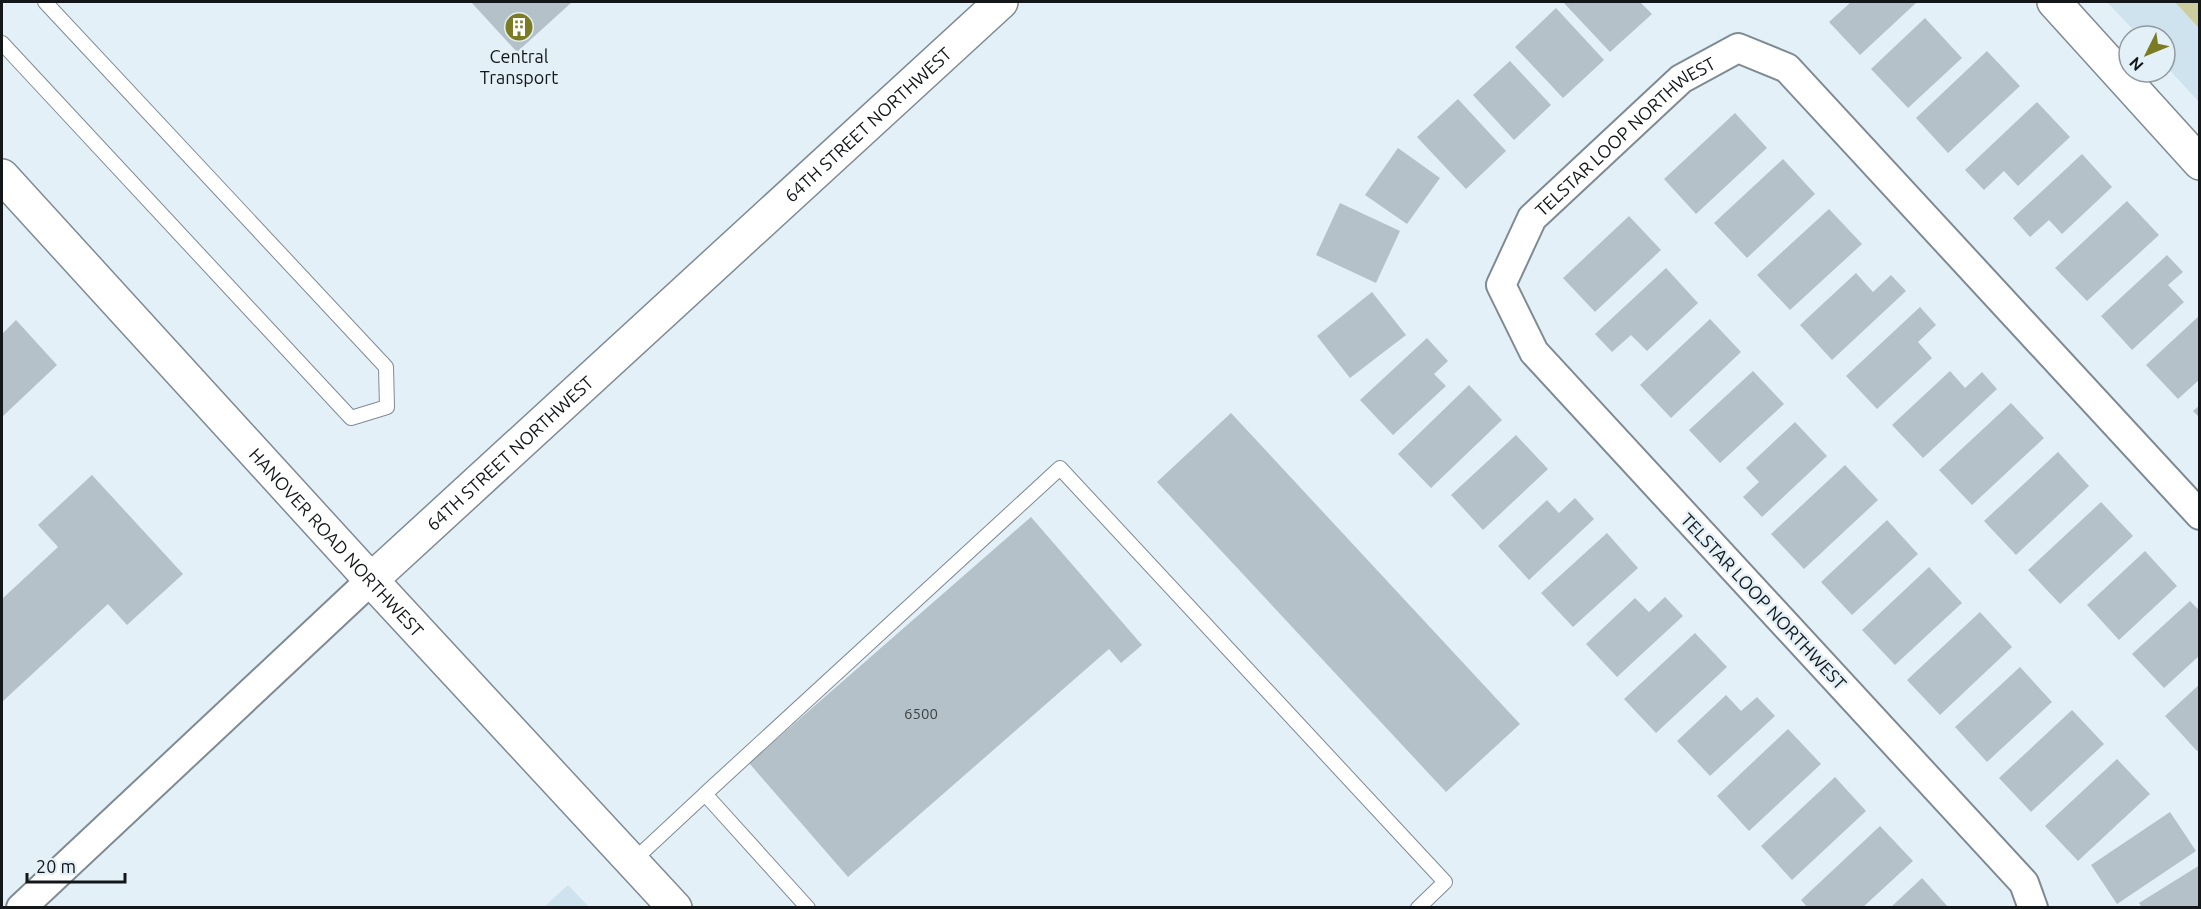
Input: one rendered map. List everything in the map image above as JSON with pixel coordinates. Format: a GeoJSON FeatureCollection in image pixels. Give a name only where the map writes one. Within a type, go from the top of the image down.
{"type":"FeatureCollection","features":[{"type":"Feature","properties":{"kind":"street","name":"64TH STREET NORTHWEST"},"geometry":{"type":"LineString","coordinates":[[21,908],[371,580],[1001,2]]}},
{"type":"Feature","properties":{"kind":"street"},"geometry":{"type":"LineString","coordinates":[[2054,2],[2199,163]]}},
{"type":"Feature","properties":{"kind":"street","name":"TELSTAR LOOP NORTHWEST"},"geometry":{"type":"LineString","coordinates":[[2033,908],[2024,883],[1534,352],[1501,285],[1532,218],[1681,79],[1738,48],[1787,68],[2199,515]]}},
{"type":"Feature","properties":{"kind":"street","name":"HANOVER ROAD NORTHWEST"},"geometry":{"type":"LineString","coordinates":[[2,176],[675,908]]}},
{"type":"Feature","properties":{"kind":"lane"},"geometry":{"type":"LineString","coordinates":[[2,43],[351,418],[387,407],[386,367],[45,2]]}},
{"type":"Feature","properties":{"kind":"lane"},"geometry":{"type":"LineString","coordinates":[[633,861],[1060,468],[1445,882],[1418,908]]}},
{"type":"Feature","properties":{"kind":"lane"},"geometry":{"type":"LineString","coordinates":[[705,794],[808,908]]}},
{"type":"Feature","properties":{"kind":"shaded area"},"geometry":{"type":"Polygon","coordinates":[[[2107,2],[2199,2],[2199,102],[2177,78],[2177,24],[2128,24],[2107,2]]]}},
{"type":"Feature","properties":{"kind":"shaded area"},"geometry":{"type":"Polygon","coordinates":[[[568,885],[589,907],[544,907],[568,885]]]}},
{"type":"Feature","properties":{"kind":"green space"},"geometry":{"type":"Polygon","coordinates":[[[2175,2],[2199,2],[2199,28],[2175,2]]]}},
{"type":"Feature","properties":{"kind":"building","name":"Central Transport"},"geometry":{"type":"Polygon","coordinates":[[[471,2],[572,2],[517,52],[471,2]]]}},
{"type":"Feature","properties":{"kind":"building"},"geometry":{"type":"Polygon","coordinates":[[[1563,2],[1640,2],[1652,14],[1610,52],[1563,2]]]}},
{"type":"Feature","properties":{"kind":"building"},"geometry":{"type":"Polygon","coordinates":[[[1851,2],[1917,2],[1860,55],[1829,22],[1851,2]]]}},
{"type":"Feature","properties":{"kind":"building"},"geometry":{"type":"Polygon","coordinates":[[[1556,8],[1604,60],[1563,98],[1515,47],[1556,8]]]}},
{"type":"Feature","properties":{"kind":"building"},"geometry":{"type":"Polygon","coordinates":[[[1925,18],[1962,58],[1908,108],[1871,69],[1925,18]]]}},
{"type":"Feature","properties":{"kind":"building"},"geometry":{"type":"Polygon","coordinates":[[[1987,51],[2020,86],[1948,153],[1916,118],[1987,51]]]}},
{"type":"Feature","properties":{"kind":"building"},"geometry":{"type":"Polygon","coordinates":[[[1510,61],[1551,105],[1514,140],[1473,95],[1510,61]]]}},
{"type":"Feature","properties":{"kind":"building"},"geometry":{"type":"Polygon","coordinates":[[[1458,99],[1506,151],[1466,189],[1417,137],[1458,99]]]}},
{"type":"Feature","properties":{"kind":"building"},"geometry":{"type":"Polygon","coordinates":[[[2037,102],[2070,137],[2018,186],[2004,171],[1984,190],[1965,170],[2037,102]]]}},
{"type":"Feature","properties":{"kind":"building"},"geometry":{"type":"Polygon","coordinates":[[[1735,113],[1767,148],[1696,214],[1664,179],[1735,113]]]}},
{"type":"Feature","properties":{"kind":"building"},"geometry":{"type":"Polygon","coordinates":[[[1398,148],[1440,178],[1407,224],[1365,195],[1398,148]]]}},
{"type":"Feature","properties":{"kind":"building"},"geometry":{"type":"Polygon","coordinates":[[[2082,154],[2112,187],[2062,234],[2049,220],[2030,237],[2013,218],[2082,154]]]}},
{"type":"Feature","properties":{"kind":"building"},"geometry":{"type":"Polygon","coordinates":[[[1783,159],[1815,194],[1747,258],[1714,223],[1783,159]]]}},
{"type":"Feature","properties":{"kind":"building"},"geometry":{"type":"Polygon","coordinates":[[[2127,201],[2159,235],[2087,301],[2055,268],[2127,201]]]}},
{"type":"Feature","properties":{"kind":"building"},"geometry":{"type":"Polygon","coordinates":[[[1340,203],[1400,231],[1376,283],[1316,255],[1340,203]]]}},
{"type":"Feature","properties":{"kind":"building"},"geometry":{"type":"Polygon","coordinates":[[[1829,209],[1862,244],[1790,310],[1757,275],[1829,209]]]}},
{"type":"Feature","properties":{"kind":"building"},"geometry":{"type":"Polygon","coordinates":[[[1629,216],[1661,250],[1595,312],[1563,278],[1629,216]]]}},
{"type":"Feature","properties":{"kind":"building"},"geometry":{"type":"Polygon","coordinates":[[[2167,255],[2183,272],[2168,285],[2184,302],[2132,350],[2101,316],[2167,255]]]}},
{"type":"Feature","properties":{"kind":"building"},"geometry":{"type":"Polygon","coordinates":[[[1666,268],[1698,303],[1647,351],[1631,335],[1612,352],[1595,334],[1666,268]]]}},
{"type":"Feature","properties":{"kind":"building"},"geometry":{"type":"Polygon","coordinates":[[[1856,273],[1873,292],[1891,275],[1906,291],[1832,360],[1800,325],[1856,273]]]}},
{"type":"Feature","properties":{"kind":"building"},"geometry":{"type":"Polygon","coordinates":[[[1372,292],[1406,335],[1350,378],[1317,336],[1372,292]]]}},
{"type":"Feature","properties":{"kind":"building"},"geometry":{"type":"Polygon","coordinates":[[[1920,307],[1936,325],[1918,342],[1932,358],[1877,409],[1846,376],[1920,307]]]}},
{"type":"Feature","properties":{"kind":"building"},"geometry":{"type":"Polygon","coordinates":[[[2200,315],[2200,379],[2178,399],[2146,365],[2200,315]]]}},
{"type":"Feature","properties":{"kind":"building"},"geometry":{"type":"Polygon","coordinates":[[[1710,319],[1741,352],[1671,418],[1640,385],[1710,319]]]}},
{"type":"Feature","properties":{"kind":"building"},"geometry":{"type":"Polygon","coordinates":[[[16,320],[57,365],[2,417],[2,334],[16,320]]]}},
{"type":"Feature","properties":{"kind":"building"},"geometry":{"type":"Polygon","coordinates":[[[1427,338],[1448,361],[1434,374],[1446,386],[1393,435],[1360,400],[1427,338]]]}},
{"type":"Feature","properties":{"kind":"building"},"geometry":{"type":"Polygon","coordinates":[[[1753,371],[1784,404],[1720,463],[1689,430],[1753,371]]]}},
{"type":"Feature","properties":{"kind":"building"},"geometry":{"type":"Polygon","coordinates":[[[1950,371],[1965,388],[1982,372],[1997,389],[1923,458],[1892,425],[1950,371]]]}},
{"type":"Feature","properties":{"kind":"building"},"geometry":{"type":"Polygon","coordinates":[[[1469,385],[1502,420],[1431,488],[1398,454],[1469,385]]]}},
{"type":"Feature","properties":{"kind":"building"},"geometry":{"type":"Polygon","coordinates":[[[2011,403],[2044,438],[1972,505],[1939,470],[2011,403]]]}},
{"type":"Feature","properties":{"kind":"building"},"geometry":{"type":"Polygon","coordinates":[[[2200,405],[2200,418],[2193,411],[2200,405]]]}},
{"type":"Feature","properties":{"kind":"building"},"geometry":{"type":"Polygon","coordinates":[[[1231,413],[1520,724],[1446,792],[1157,482],[1231,413]]]}},
{"type":"Feature","properties":{"kind":"building"},"geometry":{"type":"Polygon","coordinates":[[[1795,422],[1827,456],[1762,517],[1743,497],[1759,482],[1746,468],[1795,422]]]}},
{"type":"Feature","properties":{"kind":"building"},"geometry":{"type":"Polygon","coordinates":[[[1516,435],[1548,469],[1483,530],[1451,495],[1516,435]]]}},
{"type":"Feature","properties":{"kind":"building"},"geometry":{"type":"Polygon","coordinates":[[[2058,452],[2089,486],[2016,555],[1984,521],[2058,452]]]}},
{"type":"Feature","properties":{"kind":"building"},"geometry":{"type":"Polygon","coordinates":[[[1845,465],[1878,500],[1804,569],[1771,534],[1845,465]]]}},
{"type":"Feature","properties":{"kind":"building"},"geometry":{"type":"Polygon","coordinates":[[[92,475],[183,574],[127,625],[108,604],[2,702],[2,599],[58,547],[38,525],[92,475]]]}},
{"type":"Feature","properties":{"kind":"building"},"geometry":{"type":"Polygon","coordinates":[[[1575,498],[1594,519],[1529,580],[1498,546],[1547,500],[1559,513],[1575,498]]]}},
{"type":"Feature","properties":{"kind":"building"},"geometry":{"type":"Polygon","coordinates":[[[2101,502],[2133,536],[2060,604],[2028,570],[2101,502]]]}},
{"type":"Feature","properties":{"kind":"building"},"geometry":{"type":"Polygon","coordinates":[[[1031,517],[1142,645],[1121,663],[1109,649],[848,877],[749,763],[1031,517]]]}},
{"type":"Feature","properties":{"kind":"building"},"geometry":{"type":"Polygon","coordinates":[[[1887,520],[1918,554],[1852,615],[1821,582],[1887,520]]]}},
{"type":"Feature","properties":{"kind":"building"},"geometry":{"type":"Polygon","coordinates":[[[1607,533],[1638,568],[1573,627],[1541,593],[1607,533]]]}},
{"type":"Feature","properties":{"kind":"building"},"geometry":{"type":"Polygon","coordinates":[[[2145,551],[2177,586],[2119,640],[2087,605],[2145,551]]]}},
{"type":"Feature","properties":{"kind":"building"},"geometry":{"type":"Polygon","coordinates":[[[1929,567],[1962,603],[1895,665],[1862,630],[1929,567]]]}},
{"type":"Feature","properties":{"kind":"building"},"geometry":{"type":"Polygon","coordinates":[[[1665,597],[1683,616],[1617,677],[1586,644],[1635,598],[1649,612],[1665,597]]]}},
{"type":"Feature","properties":{"kind":"building"},"geometry":{"type":"Polygon","coordinates":[[[2190,601],[2200,611],[2200,655],[2164,688],[2132,654],[2190,601]]]}},
{"type":"Feature","properties":{"kind":"building"},"geometry":{"type":"Polygon","coordinates":[[[1980,612],[2012,647],[1940,715],[1907,680],[1980,612]]]}},
{"type":"Feature","properties":{"kind":"building"},"geometry":{"type":"Polygon","coordinates":[[[1695,633],[1727,667],[1656,733],[1624,699],[1695,633]]]}},
{"type":"Feature","properties":{"kind":"building"},"geometry":{"type":"Polygon","coordinates":[[[2020,667],[2052,702],[1987,762],[1955,727],[2020,667]]]}},
{"type":"Feature","properties":{"kind":"building"},"geometry":{"type":"Polygon","coordinates":[[[2200,684],[2200,749],[2197,751],[2165,716],[2200,684]]]}},
{"type":"Feature","properties":{"kind":"building"},"geometry":{"type":"Polygon","coordinates":[[[1726,695],[1741,711],[1757,697],[1775,716],[1710,776],[1677,741],[1726,695]]]}},
{"type":"Feature","properties":{"kind":"building"},"geometry":{"type":"Polygon","coordinates":[[[2072,710],[2104,744],[2031,812],[1999,778],[2072,710]]]}},
{"type":"Feature","properties":{"kind":"building"},"geometry":{"type":"Polygon","coordinates":[[[1788,729],[1821,764],[1749,831],[1717,796],[1788,729]]]}},
{"type":"Feature","properties":{"kind":"building"},"geometry":{"type":"Polygon","coordinates":[[[2117,759],[2150,794],[2078,861],[2045,826],[2117,759]]]}},
{"type":"Feature","properties":{"kind":"building"},"geometry":{"type":"Polygon","coordinates":[[[1835,777],[1866,811],[1792,880],[1761,846],[1835,777]]]}},
{"type":"Feature","properties":{"kind":"building"},"geometry":{"type":"Polygon","coordinates":[[[2170,812],[2196,851],[2117,904],[2091,865],[2170,812]]]}},
{"type":"Feature","properties":{"kind":"building"},"geometry":{"type":"Polygon","coordinates":[[[1880,826],[1913,861],[1862,908],[1808,908],[1801,900],[1880,826]]]}},
{"type":"Feature","properties":{"kind":"building"},"geometry":{"type":"Polygon","coordinates":[[[2200,865],[2200,908],[2142,908],[2139,903],[2200,865]]]}},
{"type":"Feature","properties":{"kind":"building"},"geometry":{"type":"Polygon","coordinates":[[[1922,878],[1949,908],[1890,908],[1922,878]]]}},
{"type":"Feature","properties":{"kind":"place","name":"Central Transport"},"geometry":{"type":"Point","coordinates":[519,27]}}]}
